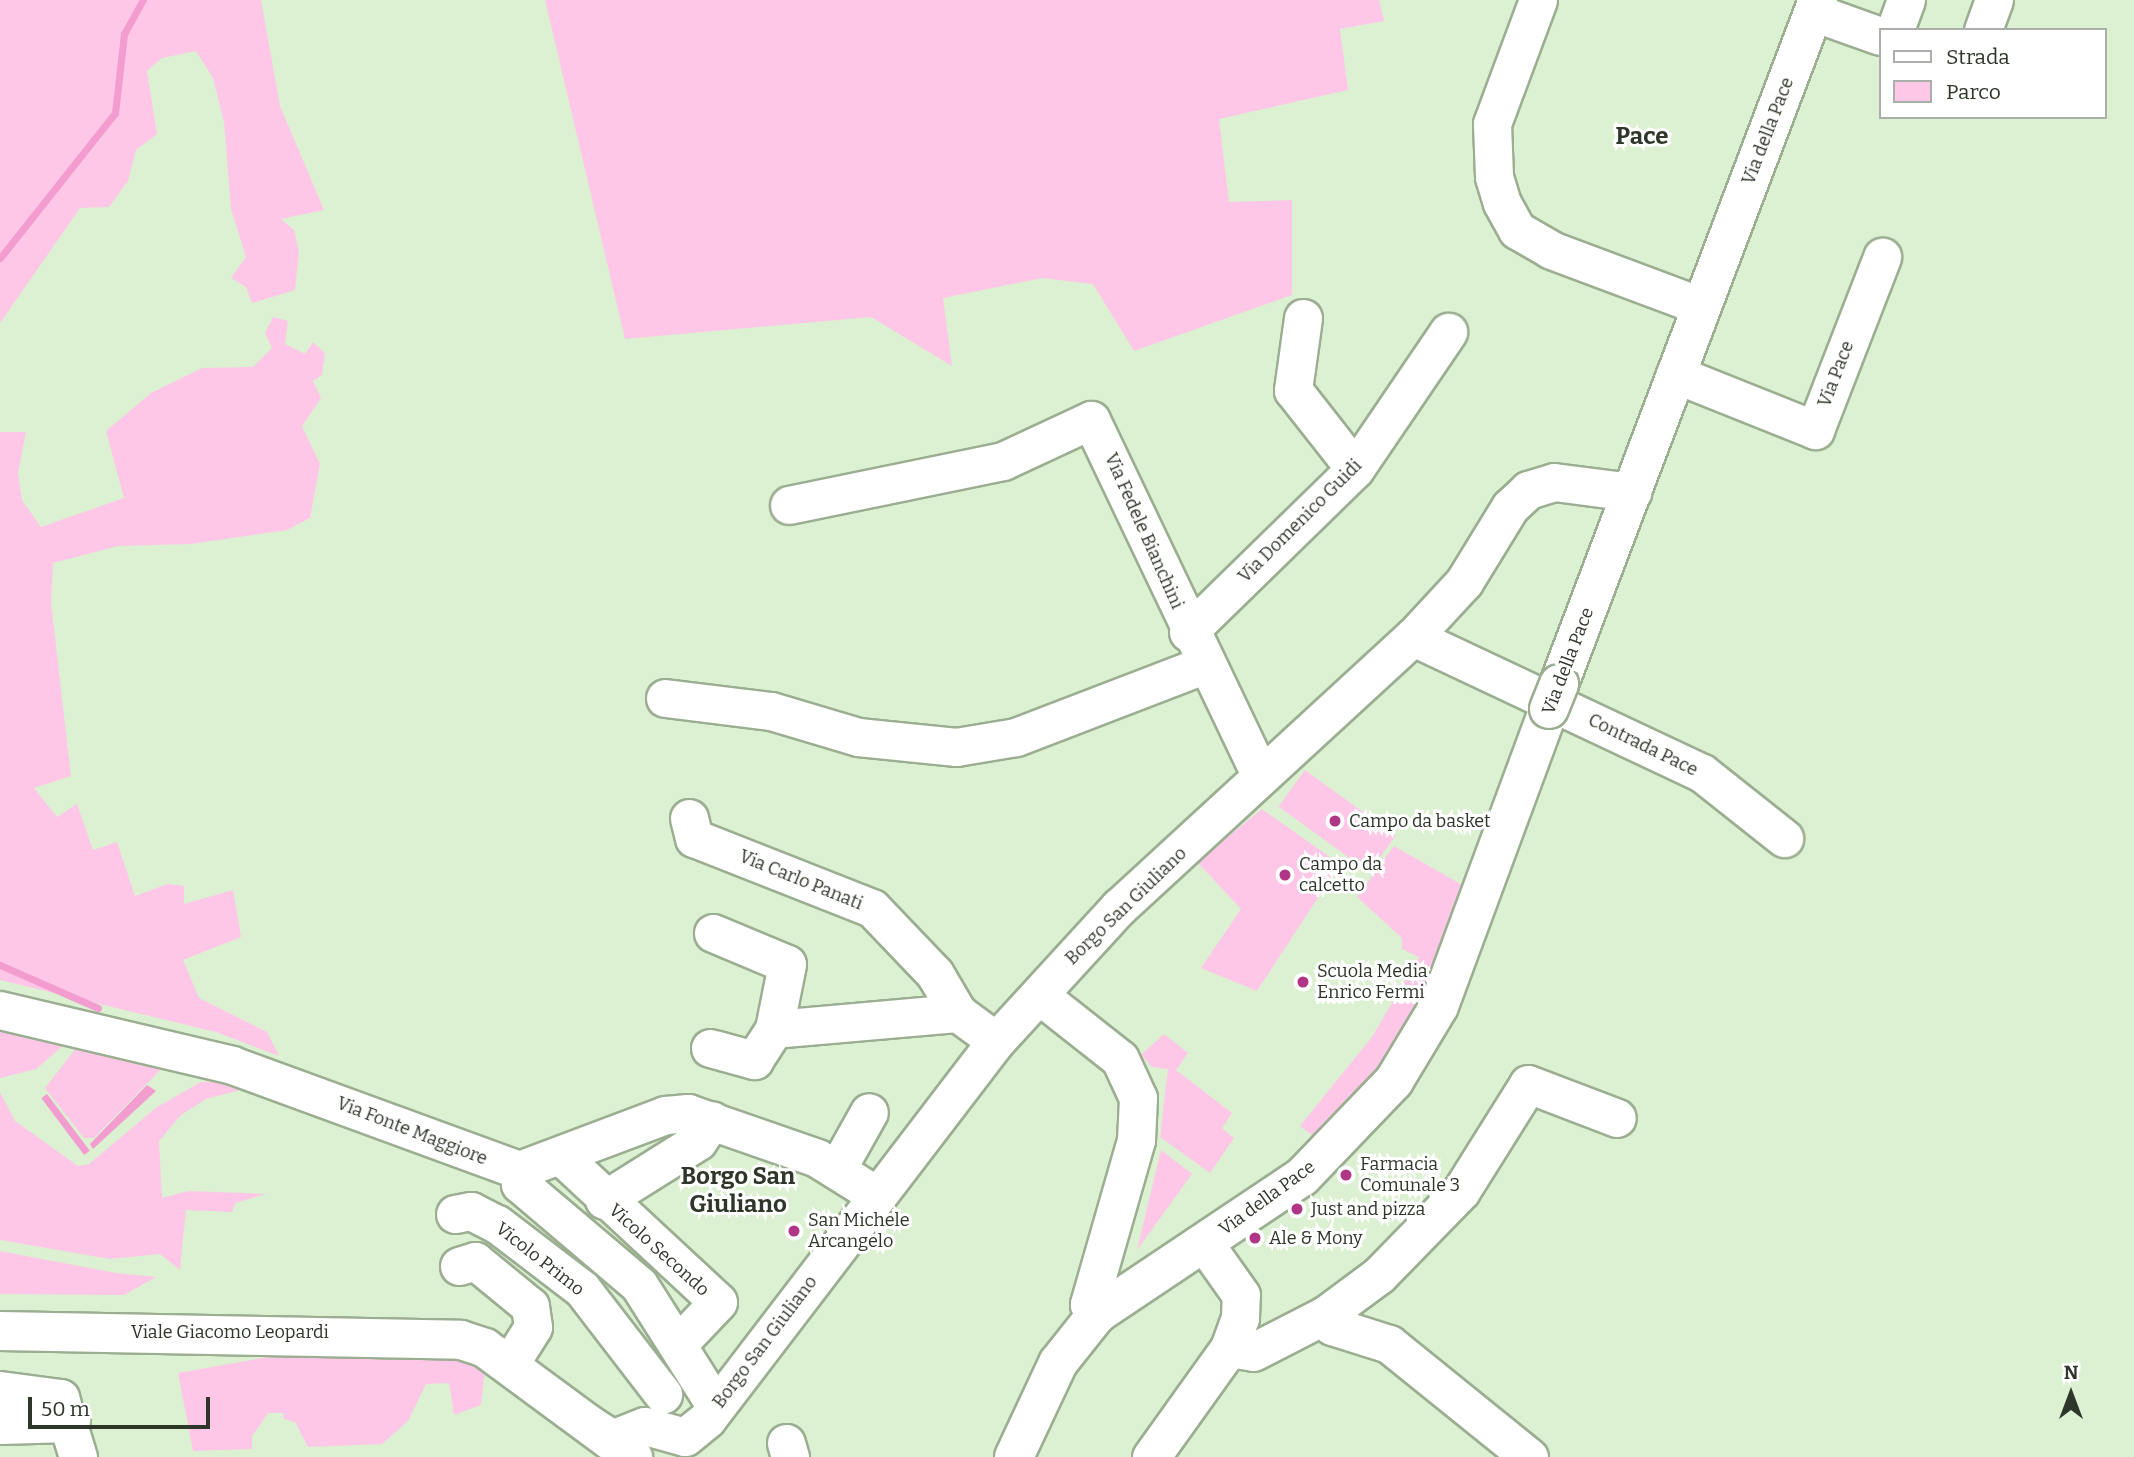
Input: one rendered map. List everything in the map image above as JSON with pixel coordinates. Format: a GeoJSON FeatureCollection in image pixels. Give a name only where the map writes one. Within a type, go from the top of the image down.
{"type":"FeatureCollection","features":[{"type":"Feature","properties":{"kind":"main road","name":"Via della Pace"},"geometry":{"type":"LineString","coordinates":[[1014,1457],[1058,1363],[1097,1314],[1302,1177],[1371,1111],[1418,1046],[1471,930],[1554,696],[1816,6]]}},
{"type":"Feature","properties":{"kind":"main road","name":"Viale Giacomo Leopardi"},"geometry":{"type":"LineString","coordinates":[[0,1331],[461,1339],[528,1380]]}},
{"type":"Feature","properties":{"kind":"main road"},"geometry":{"type":"LineString","coordinates":[[528,1380],[622,1448]]}},
{"type":"Feature","properties":{"kind":"street"},"geometry":{"type":"LineString","coordinates":[[1538,0],[1492,124],[1494,177],[1502,203],[1517,230],[1550,250],[1701,306]]}},
{"type":"Feature","properties":{"kind":"street"},"geometry":{"type":"LineString","coordinates":[[1896,28],[1906,0]]}},
{"type":"Feature","properties":{"kind":"street"},"geometry":{"type":"LineString","coordinates":[[1984,28],[1994,0]]}},
{"type":"Feature","properties":{"kind":"street"},"geometry":{"type":"LineString","coordinates":[[1816,6],[1878,35]]}},
{"type":"Feature","properties":{"kind":"street","name":"Via Pace"},"geometry":{"type":"LineString","coordinates":[[1675,374],[1815,430],[1882,257]]}},
{"type":"Feature","properties":{"kind":"street"},"geometry":{"type":"LineString","coordinates":[[1303,317],[1293,390],[1355,469]]}},
{"type":"Feature","properties":{"kind":"street","name":"Via Domenico Guidi"},"geometry":{"type":"LineString","coordinates":[[1188,632],[1355,469],[1448,332]]}},
{"type":"Feature","properties":{"kind":"street","name":"Via Fedele Bianchini"},"geometry":{"type":"LineString","coordinates":[[789,505],[1003,461],[1091,420],[1117,464],[1188,632],[1260,775]]}},
{"type":"Feature","properties":{"kind":"street","name":"Borgo San Giuliano"},"geometry":{"type":"LineString","coordinates":[[622,1448],[645,1426],[692,1443],[716,1407],[876,1195],[996,1041],[1119,908],[1260,775],[1413,637],[1464,582],[1528,490],[1553,482],[1632,492]]}},
{"type":"Feature","properties":{"kind":"street","name":"Contrada Pace"},"geometry":{"type":"LineString","coordinates":[[1413,637],[1702,773],[1784,838]]}},
{"type":"Feature","properties":{"kind":"street"},"geometry":{"type":"LineString","coordinates":[[665,698],[771,711],[858,737],[956,747],[1017,737],[1204,665]]}},
{"type":"Feature","properties":{"kind":"street","name":"Via Carlo Panati"},"geometry":{"type":"LineString","coordinates":[[689,818],[694,838],[872,908],[935,974],[958,1013],[996,1041]]}},
{"type":"Feature","properties":{"kind":"street"},"geometry":{"type":"LineString","coordinates":[[710,1048],[754,1060],[774,1029],[787,964],[713,933]]}},
{"type":"Feature","properties":{"kind":"street"},"geometry":{"type":"LineString","coordinates":[[1039,995],[1120,1059],[1138,1098],[1136,1140],[1089,1304],[1097,1314]]}},
{"type":"Feature","properties":{"kind":"street","name":"Via Fonte Maggiore"},"geometry":{"type":"LineString","coordinates":[[0,1010],[232,1065],[519,1170]]}},
{"type":"Feature","properties":{"kind":"street"},"geometry":{"type":"LineString","coordinates":[[774,1029],[958,1013]]}},
{"type":"Feature","properties":{"kind":"street"},"geometry":{"type":"LineString","coordinates":[[1229,1348],[1253,1352],[1325,1315],[1379,1275],[1461,1191],[1528,1084],[1617,1118]]}},
{"type":"Feature","properties":{"kind":"street"},"geometry":{"type":"LineString","coordinates":[[837,1169],[869,1112]]}},
{"type":"Feature","properties":{"kind":"street"},"geometry":{"type":"LineString","coordinates":[[716,1407],[679,1343],[639,1285],[520,1184],[519,1170],[665,1115],[712,1120],[837,1169],[876,1195]]}},
{"type":"Feature","properties":{"kind":"street"},"geometry":{"type":"LineString","coordinates":[[604,1200],[698,1141],[712,1120]]}},
{"type":"Feature","properties":{"kind":"street","name":"Vicolo Secondo"},"geometry":{"type":"LineString","coordinates":[[561,1156],[604,1200],[718,1302],[679,1343]]}},
{"type":"Feature","properties":{"kind":"street","name":"Vicolo Primo"},"geometry":{"type":"LineString","coordinates":[[455,1214],[471,1211],[497,1224],[582,1289],[663,1394]]}},
{"type":"Feature","properties":{"kind":"street"},"geometry":{"type":"LineString","coordinates":[[1151,1457],[1229,1348],[1241,1295],[1204,1243]]}},
{"type":"Feature","properties":{"kind":"street"},"geometry":{"type":"LineString","coordinates":[[459,1266],[475,1261],[530,1306],[533,1327],[528,1380]]}},
{"type":"Feature","properties":{"kind":"street"},"geometry":{"type":"LineString","coordinates":[[1325,1315],[1332,1326],[1389,1344],[1529,1457]]}},
{"type":"Feature","properties":{"kind":"street"},"geometry":{"type":"LineString","coordinates":[[0,1390],[70,1426]]}},
{"type":"Feature","properties":{"kind":"street"},"geometry":{"type":"LineString","coordinates":[[0,1425],[70,1426]]}},
{"type":"Feature","properties":{"kind":"green space"},"geometry":{"type":"Polygon","coordinates":[[[0,0],[261,0],[280,106],[324,210],[281,219],[294,230],[299,252],[295,290],[252,303],[246,287],[231,278],[246,257],[231,209],[224,122],[213,78],[196,51],[162,58],[147,71],[157,134],[136,150],[128,181],[109,207],[80,208],[0,323],[0,0]]]}},
{"type":"Feature","properties":{"kind":"green space"},"geometry":{"type":"Polygon","coordinates":[[[545,0],[1379,0],[1384,21],[1340,29],[1348,90],[1219,119],[1229,202],[1292,200],[1292,295],[1134,351],[1093,284],[1042,278],[943,298],[952,366],[871,317],[625,339],[545,0]]]}},
{"type":"Feature","properties":{"kind":"green space"},"geometry":{"type":"Polygon","coordinates":[[[273,317],[288,321],[285,344],[305,354],[313,342],[325,353],[322,375],[313,381],[321,398],[302,426],[320,464],[310,518],[287,530],[191,544],[118,546],[53,563],[51,603],[71,776],[34,788],[57,817],[77,804],[93,850],[117,842],[135,896],[168,884],[184,886],[184,904],[233,890],[241,937],[183,960],[199,998],[267,1032],[279,1056],[216,1032],[0,980],[0,432],[26,432],[18,473],[22,500],[41,527],[124,498],[106,431],[151,393],[202,368],[253,367],[272,348],[265,333],[273,317]]]}},
{"type":"Feature","properties":{"kind":"green space","name":"Campo da basket"},"geometry":{"type":"Polygon","coordinates":[[[1305,770],[1396,836],[1369,872],[1279,806],[1305,770]]]}},
{"type":"Feature","properties":{"kind":"green space"},"geometry":{"type":"Polygon","coordinates":[[[1262,809],[1340,864],[1257,991],[1201,968],[1241,909],[1197,862],[1262,809]]]}},
{"type":"Feature","properties":{"kind":"green space"},"geometry":{"type":"Polygon","coordinates":[[[1394,846],[1471,890],[1442,970],[1328,1147],[1300,1126],[1372,1037],[1419,957],[1402,949],[1402,938],[1357,897],[1394,846]]]}},
{"type":"Feature","properties":{"kind":"green space"},"geometry":{"type":"Polygon","coordinates":[[[0,1029],[64,1045],[36,1069],[0,1078],[0,1029]]]}},
{"type":"Feature","properties":{"kind":"green space"},"geometry":{"type":"Polygon","coordinates":[[[1164,1034],[1188,1053],[1176,1070],[1232,1113],[1222,1128],[1234,1138],[1210,1173],[1160,1137],[1168,1069],[1152,1067],[1141,1055],[1164,1034]]]}},
{"type":"Feature","properties":{"kind":"green space"},"geometry":{"type":"Polygon","coordinates":[[[77,1047],[163,1067],[94,1138],[84,1138],[45,1088],[77,1047]]]}},
{"type":"Feature","properties":{"kind":"green space"},"geometry":{"type":"Polygon","coordinates":[[[246,1080],[240,1090],[206,1099],[181,1115],[159,1141],[162,1198],[188,1191],[266,1194],[235,1203],[232,1212],[186,1210],[180,1270],[160,1254],[110,1259],[0,1240],[0,1092],[15,1121],[78,1166],[89,1164],[157,1107],[201,1082],[246,1080]]]}},
{"type":"Feature","properties":{"kind":"green space"},"geometry":{"type":"Polygon","coordinates":[[[1161,1150],[1192,1174],[1137,1250],[1161,1150]]]}},
{"type":"Feature","properties":{"kind":"green space"},"geometry":{"type":"Polygon","coordinates":[[[0,1251],[116,1273],[156,1277],[124,1295],[0,1294],[0,1251]]]}},
{"type":"Feature","properties":{"kind":"green space"},"geometry":{"type":"Polygon","coordinates":[[[343,1353],[453,1358],[485,1369],[481,1405],[454,1415],[449,1383],[426,1384],[408,1421],[382,1444],[308,1447],[295,1422],[284,1419],[283,1413],[268,1413],[252,1436],[252,1449],[193,1451],[178,1373],[268,1357],[343,1353]]]}},
{"type":"Feature","properties":{"kind":"shaded area"},"geometry":{"type":"Polygon","coordinates":[[[147,1085],[156,1091],[93,1149],[90,1144],[147,1085]]]}},
{"type":"Feature","properties":{"kind":"shaded area"},"geometry":{"type":"Polygon","coordinates":[[[47,1094],[90,1151],[84,1155],[41,1098],[47,1094]]]}},
{"type":"Feature","properties":{"kind":"waterway"},"geometry":{"type":"LineString","coordinates":[[0,258],[115,113],[124,34],[143,0]]}},
{"type":"Feature","properties":{"kind":"waterway"},"geometry":{"type":"LineString","coordinates":[[0,965],[98,1008]]}},
{"type":"Feature","properties":{"kind":"place","name":"Campo da basket"},"geometry":{"type":"Point","coordinates":[1335,821]}},
{"type":"Feature","properties":{"kind":"place","name":"Campo da calcetto"},"geometry":{"type":"Point","coordinates":[1285,875]}},
{"type":"Feature","properties":{"kind":"place","name":"Scuola Media Enrico Fermi"},"geometry":{"type":"Point","coordinates":[1303,982]}},
{"type":"Feature","properties":{"kind":"place","name":"Farmacia Comunale 3"},"geometry":{"type":"Point","coordinates":[1346,1175]}},
{"type":"Feature","properties":{"kind":"place","name":"Just and pizza"},"geometry":{"type":"Point","coordinates":[1297,1209]}},
{"type":"Feature","properties":{"kind":"place","name":"San Michele Arcangelo"},"geometry":{"type":"Point","coordinates":[794,1231]}},
{"type":"Feature","properties":{"kind":"place","name":"Ale & Mony"},"geometry":{"type":"Point","coordinates":[1255,1238]}},
{"type":"Feature","properties":{"kind":"district","name":"Pace"},"geometry":{"type":"Point","coordinates":[1642,137]}},
{"type":"Feature","properties":{"kind":"district","name":"Borgo San Giuliano"},"geometry":{"type":"Point","coordinates":[738,1191]}}]}
